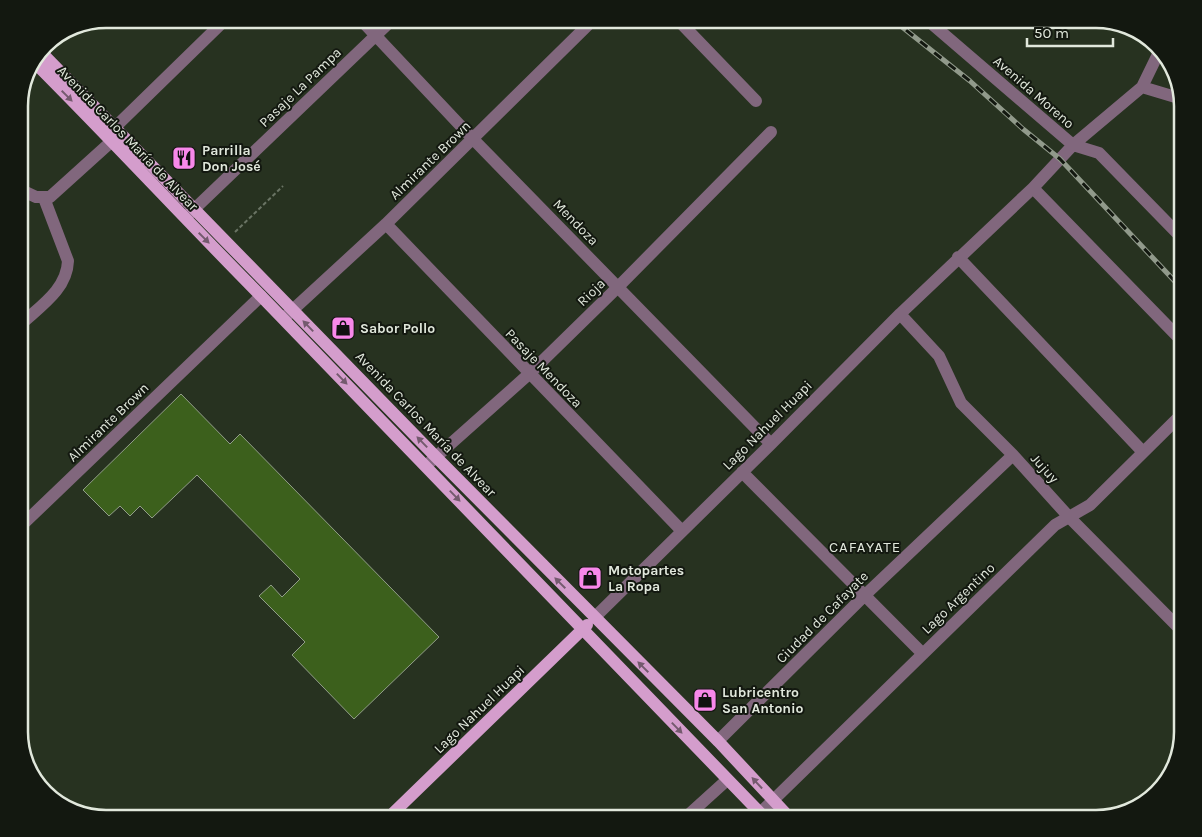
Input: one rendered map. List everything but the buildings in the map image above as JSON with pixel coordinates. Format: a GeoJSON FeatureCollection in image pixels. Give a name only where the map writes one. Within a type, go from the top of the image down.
{"type":"FeatureCollection","features":[{"type":"Feature","properties":{"kind":"main road","name":"Avenida Carlos María de Alvear"},"geometry":{"type":"LineString","coordinates":[[45,57],[184,219],[426,466],[756,809]]}},
{"type":"Feature","properties":{"kind":"main road","name":"Avenida Carlos María de Alvear"},"geometry":{"type":"LineString","coordinates":[[38,67],[111,135],[195,209],[594,618],[718,741],[782,809]]}},
{"type":"Feature","properties":{"kind":"main road","name":"Lago Nahuel Huapi"},"geometry":{"type":"LineString","coordinates":[[397,809],[594,618]]}},
{"type":"Feature","properties":{"kind":"street"},"geometry":{"type":"LineString","coordinates":[[28,194],[36,197],[50,197],[217,28]]}},
{"type":"Feature","properties":{"kind":"street","name":"Mendoza"},"geometry":{"type":"LineString","coordinates":[[369,28],[473,139],[771,444]]}},
{"type":"Feature","properties":{"kind":"street","name":"Pasaje La Pampa"},"geometry":{"type":"LineString","coordinates":[[184,219],[383,28]]}},
{"type":"Feature","properties":{"kind":"street","name":"Almirante Brown"},"geometry":{"type":"LineString","coordinates":[[283,319],[386,224],[585,28]]}},
{"type":"Feature","properties":{"kind":"street"},"geometry":{"type":"LineString","coordinates":[[686,28],[756,101]]}},
{"type":"Feature","properties":{"kind":"street","name":"Avenida Moreno"},"geometry":{"type":"LineString","coordinates":[[937,28],[1074,145],[1099,153],[1174,230]]}},
{"type":"Feature","properties":{"kind":"street","name":"Lago Nahuel Huapi"},"geometry":{"type":"LineString","coordinates":[[594,618],[900,314],[1033,188],[1074,145],[1142,87],[1157,57]]}},
{"type":"Feature","properties":{"kind":"street"},"geometry":{"type":"LineString","coordinates":[[1142,87],[1174,97]]}},
{"type":"Feature","properties":{"kind":"street","name":"Rioja"},"geometry":{"type":"LineString","coordinates":[[426,466],[529,374],[771,132]]}},
{"type":"Feature","properties":{"kind":"street"},"geometry":{"type":"LineString","coordinates":[[1033,188],[1174,333]]}},
{"type":"Feature","properties":{"kind":"street"},"geometry":{"type":"LineString","coordinates":[[28,318],[61,287],[68,271],[68,261],[44,198]]}},
{"type":"Feature","properties":{"kind":"street","name":"Pasaje Mendoza"},"geometry":{"type":"LineString","coordinates":[[386,224],[682,531]]}},
{"type":"Feature","properties":{"kind":"street"},"geometry":{"type":"LineString","coordinates":[[958,258],[1143,452]]}},
{"type":"Feature","properties":{"kind":"street","name":"Almirante Brown"},"geometry":{"type":"LineString","coordinates":[[28,519],[261,296]]}},
{"type":"Feature","properties":{"kind":"street","name":"Jujuy"},"geometry":{"type":"LineString","coordinates":[[900,314],[939,356],[961,402],[1174,623]]}},
{"type":"Feature","properties":{"kind":"street","name":"Lago Argentino"},"geometry":{"type":"LineString","coordinates":[[767,809],[773,800],[1055,525],[1090,505],[1174,422]]}},
{"type":"Feature","properties":{"kind":"street","name":"Ciudad de Cafayate"},"geometry":{"type":"LineString","coordinates":[[718,741],[864,596],[1013,455]]}},
{"type":"Feature","properties":{"kind":"street"},"geometry":{"type":"LineString","coordinates":[[742,472],[923,654]]}},
{"type":"Feature","properties":{"kind":"street"},"geometry":{"type":"LineString","coordinates":[[695,809],[727,780]]}},
{"type":"Feature","properties":{"kind":"path"},"geometry":{"type":"LineString","coordinates":[[226,241],[284,186]]}},
{"type":"Feature","properties":{"kind":"railway"},"geometry":{"type":"LineString","coordinates":[[903,28],[970,81],[1023,129],[1060,159],[1174,280]]}},
{"type":"Feature","properties":{"kind":"place","name":"Parrilla Don José"},"geometry":{"type":"Point","coordinates":[184,158]}},
{"type":"Feature","properties":{"kind":"place","name":"Sabor Pollo"},"geometry":{"type":"Point","coordinates":[343,328]}},
{"type":"Feature","properties":{"kind":"place","name":"Motopartes La Ropa"},"geometry":{"type":"Point","coordinates":[590,578]}},
{"type":"Feature","properties":{"kind":"place","name":"Lubricentro San Antonio"},"geometry":{"type":"Point","coordinates":[705,700]}},
{"type":"Feature","properties":{"kind":"district","name":"CAFAYATE"},"geometry":{"type":"Point","coordinates":[865,547]}}]}
